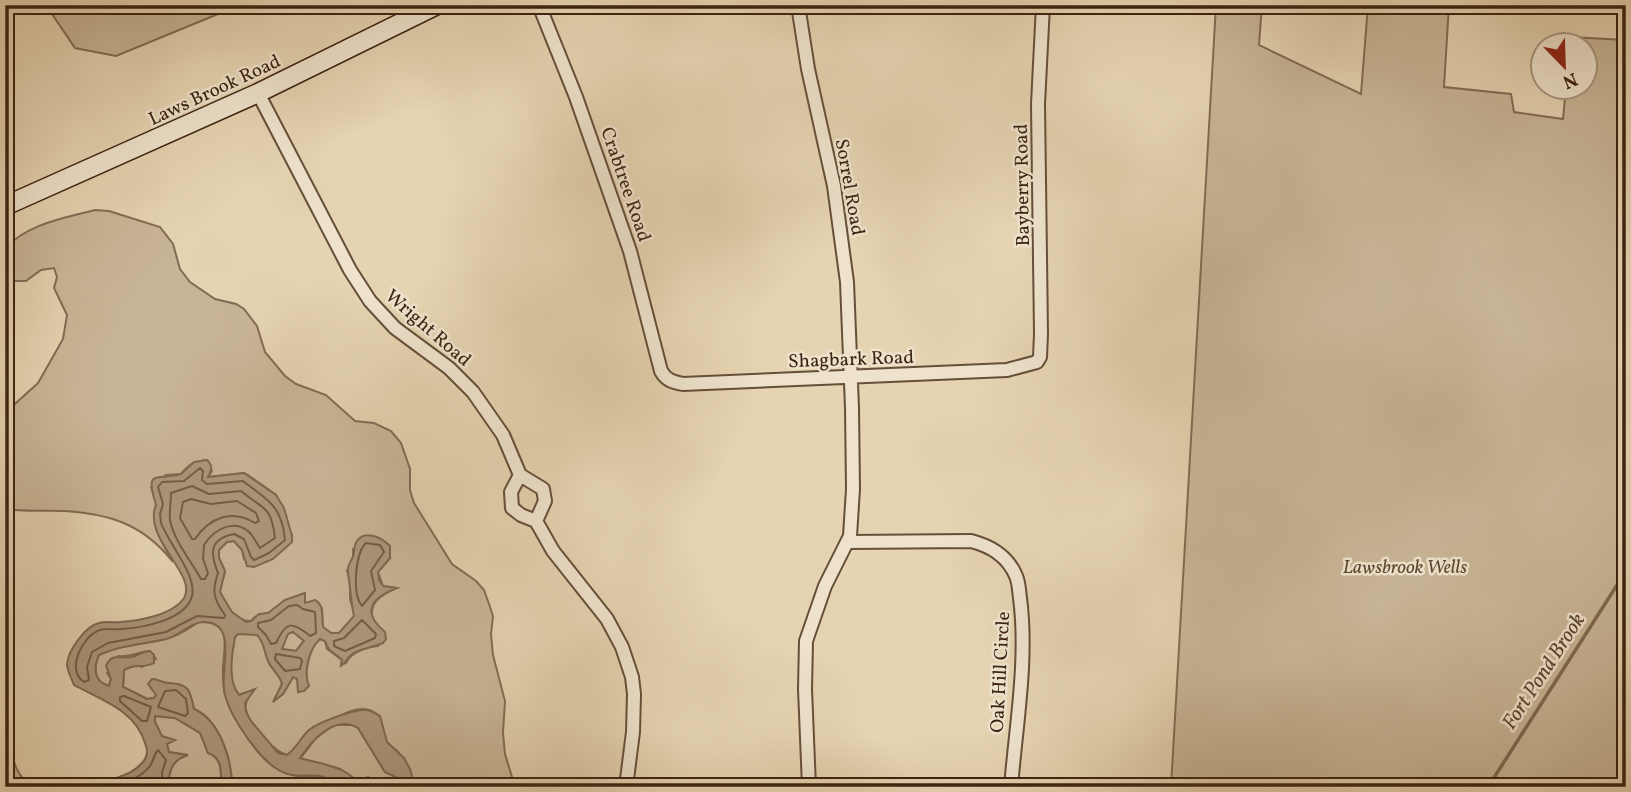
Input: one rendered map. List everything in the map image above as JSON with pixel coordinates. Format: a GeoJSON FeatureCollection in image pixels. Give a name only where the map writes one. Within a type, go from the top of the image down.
{"type":"FeatureCollection","features":[{"type":"Feature","properties":{"kind":"street","name":"Laws Brook Road"},"geometry":{"type":"LineString","coordinates":[[5,206],[258,93],[438,5]]}},
{"type":"Feature","properties":{"kind":"street","name":"Crabtree Road"},"geometry":{"type":"LineString","coordinates":[[540,5],[576,97],[630,251],[650,321],[654,352],[667,379]]}},
{"type":"Feature","properties":{"kind":"street","name":"Sorrel Road"},"geometry":{"type":"LineString","coordinates":[[798,5],[808,69],[834,186],[847,282],[851,377]]}},
{"type":"Feature","properties":{"kind":"street","name":"Bayberry Road"},"geometry":{"type":"LineString","coordinates":[[1036,362],[1040,357],[1041,334],[1038,104],[1044,5]]}},
{"type":"Feature","properties":{"kind":"street","name":"Wright Road"},"geometry":{"type":"LineString","coordinates":[[258,93],[359,286],[381,314],[473,392],[503,435],[520,475],[538,484],[545,495],[536,521]]}},
{"type":"Feature","properties":{"kind":"street","name":"Shagbark Road"},"geometry":{"type":"LineString","coordinates":[[667,379],[682,384],[1007,370],[1036,362]]}},
{"type":"Feature","properties":{"kind":"street"},"geometry":{"type":"LineString","coordinates":[[809,787],[806,641],[824,586],[850,536],[853,489],[851,377]]}},
{"type":"Feature","properties":{"kind":"street"},"geometry":{"type":"LineString","coordinates":[[520,475],[511,492],[510,503],[516,512],[536,521],[553,551],[607,619],[628,662],[632,677],[634,712],[626,787]]}},
{"type":"Feature","properties":{"kind":"street","name":"Oak Hill Circle"},"geometry":{"type":"LineString","coordinates":[[847,542],[971,541],[985,545],[1009,564],[1018,579],[1023,618],[1011,787]]}},
{"type":"Feature","properties":{"kind":"green space"},"geometry":{"type":"Polygon","coordinates":[[[46,5],[240,5],[116,56],[75,48],[46,5]]]}},
{"type":"Feature","properties":{"kind":"green space","name":"Lawsbrook Wells"},"geometry":{"type":"Polygon","coordinates":[[[1216,5],[1262,5],[1259,45],[1361,94],[1368,5],[1449,5],[1444,87],[1511,94],[1514,112],[1563,119],[1565,102],[1600,102],[1600,39],[1626,40],[1626,787],[1171,787],[1216,5]]]}},
{"type":"Feature","properties":{"kind":"green space"},"geometry":{"type":"Polygon","coordinates":[[[95,210],[109,211],[160,227],[173,244],[180,269],[190,282],[215,299],[236,304],[244,309],[257,326],[265,352],[285,376],[296,384],[326,395],[355,421],[374,423],[391,431],[401,443],[410,469],[410,490],[414,503],[452,564],[484,590],[493,616],[493,655],[505,701],[505,754],[515,787],[415,787],[402,757],[385,738],[378,716],[365,709],[341,715],[287,755],[276,749],[258,731],[246,711],[249,696],[244,693],[239,695],[232,682],[235,637],[238,634],[257,634],[260,637],[269,663],[282,684],[275,699],[283,694],[293,677],[297,678],[299,684],[306,681],[311,653],[320,639],[325,641],[327,649],[342,660],[341,665],[359,651],[378,646],[372,618],[373,605],[377,599],[396,588],[383,586],[378,572],[390,558],[353,549],[353,557],[347,571],[355,616],[339,633],[331,633],[323,627],[322,608],[305,603],[305,594],[251,621],[235,615],[220,593],[225,571],[219,558],[219,550],[227,542],[234,541],[242,550],[244,559],[292,536],[276,495],[248,475],[244,473],[208,477],[212,471],[207,460],[192,464],[181,474],[166,475],[151,487],[157,505],[154,520],[156,527],[173,562],[162,549],[138,530],[112,519],[65,511],[5,509],[5,413],[38,383],[63,339],[67,315],[54,288],[57,277],[54,268],[41,270],[26,281],[6,281],[5,249],[24,233],[35,228],[95,210]]]}},
{"type":"Feature","properties":{"kind":"green space"},"geometry":{"type":"Polygon","coordinates":[[[199,622],[210,623],[222,630],[225,643],[225,695],[242,729],[263,758],[272,766],[292,775],[321,776],[336,787],[232,787],[230,765],[223,742],[211,722],[194,709],[188,689],[181,685],[161,682],[155,690],[157,695],[147,699],[123,687],[124,670],[136,665],[142,667],[156,659],[150,651],[118,656],[107,673],[111,679],[109,686],[98,678],[96,665],[99,655],[173,637],[199,622]]]}},
{"type":"Feature","properties":{"kind":"green space"},"geometry":{"type":"Polygon","coordinates":[[[293,632],[304,640],[296,651],[282,649],[287,634],[293,632]]]}},
{"type":"Feature","properties":{"kind":"green space"},"geometry":{"type":"Polygon","coordinates":[[[155,716],[175,718],[200,733],[208,753],[219,762],[221,787],[166,787],[175,763],[187,755],[169,752],[166,744],[174,740],[162,737],[155,716]]]}},
{"type":"Feature","properties":{"kind":"green space"},"geometry":{"type":"Polygon","coordinates":[[[334,725],[353,725],[358,728],[385,772],[400,779],[407,787],[380,787],[368,777],[358,782],[340,769],[300,759],[316,738],[334,725]]]}},
{"type":"Feature","properties":{"kind":"green space"},"geometry":{"type":"Polygon","coordinates":[[[5,729],[20,775],[32,787],[5,787],[5,729]]]}},
{"type":"Feature","properties":{"kind":"water"},"geometry":{"type":"Polygon","coordinates":[[[194,462],[209,462],[211,470],[208,477],[244,473],[276,495],[284,508],[292,542],[273,559],[254,567],[247,566],[242,550],[234,541],[227,542],[219,550],[219,558],[225,571],[220,592],[232,612],[246,622],[259,614],[268,613],[285,600],[305,593],[305,603],[315,600],[320,605],[323,627],[331,633],[339,633],[354,616],[348,570],[357,541],[360,537],[369,535],[390,546],[390,558],[378,572],[379,580],[383,586],[397,588],[375,601],[371,612],[385,632],[386,639],[383,643],[356,652],[341,666],[342,660],[320,639],[308,661],[309,686],[298,692],[297,679],[293,677],[283,694],[273,702],[282,684],[269,663],[262,641],[257,635],[238,634],[235,637],[232,675],[239,695],[255,689],[245,703],[246,712],[278,753],[287,755],[309,730],[320,724],[360,710],[369,711],[380,716],[387,742],[404,758],[415,787],[407,787],[400,779],[385,772],[358,728],[349,725],[341,724],[325,731],[300,758],[342,770],[360,787],[336,787],[321,776],[292,775],[271,765],[250,742],[231,711],[225,695],[226,651],[222,631],[216,625],[200,622],[166,639],[99,655],[96,674],[100,681],[109,686],[111,679],[106,666],[111,659],[132,657],[150,651],[154,655],[154,663],[124,670],[123,687],[147,699],[156,695],[148,684],[152,679],[185,687],[190,693],[194,709],[211,722],[223,742],[230,765],[232,787],[221,787],[219,762],[208,753],[200,733],[175,718],[155,716],[162,736],[175,740],[167,744],[169,752],[188,755],[172,766],[168,786],[153,787],[149,784],[141,787],[99,787],[137,768],[145,758],[147,748],[140,732],[125,714],[74,685],[68,669],[68,659],[78,640],[94,625],[155,616],[172,609],[184,598],[184,578],[156,530],[152,481],[155,478],[181,474],[194,462]],[[293,632],[288,634],[282,649],[296,651],[304,641],[293,632]]]}},
{"type":"Feature","properties":{"kind":"waterway","name":"Fort Pond Brook"},"geometry":{"type":"LineString","coordinates":[[1488,787],[1626,571]]}}]}
